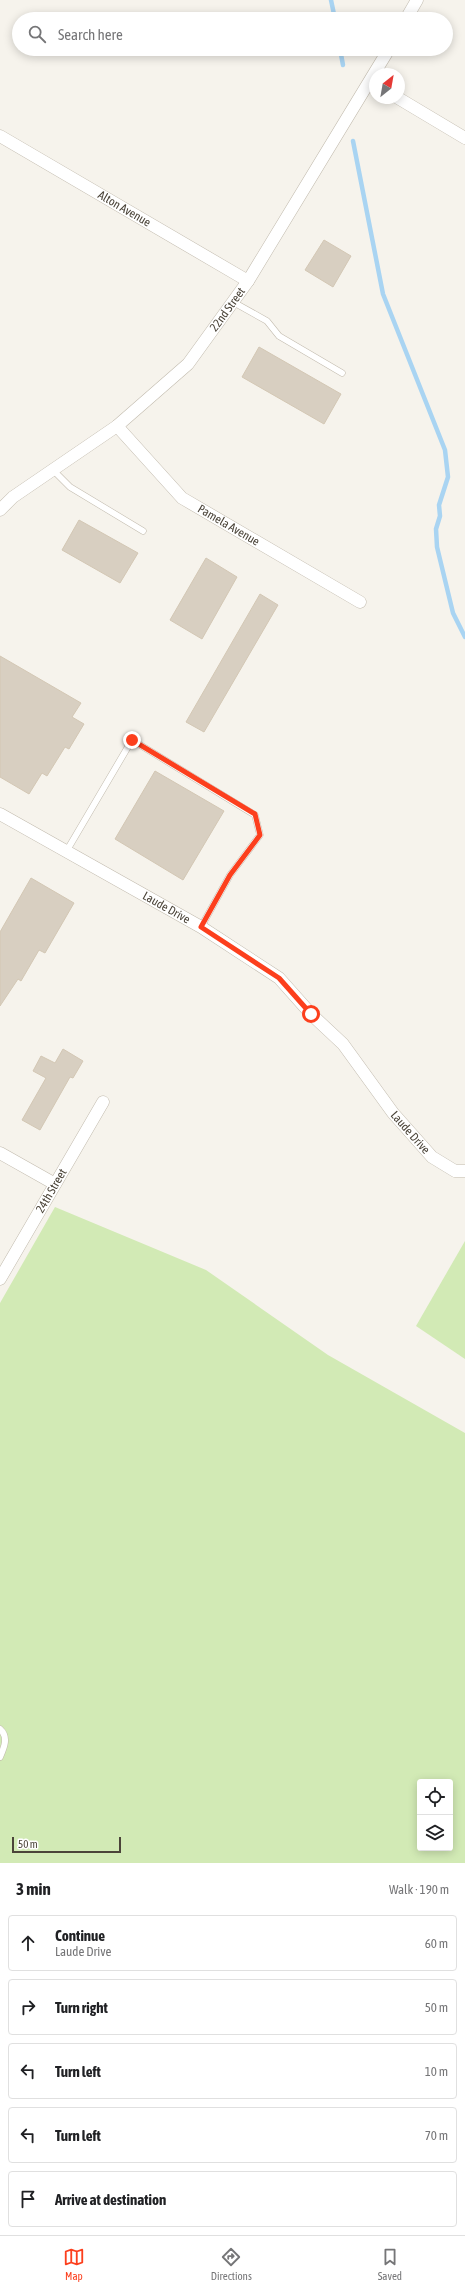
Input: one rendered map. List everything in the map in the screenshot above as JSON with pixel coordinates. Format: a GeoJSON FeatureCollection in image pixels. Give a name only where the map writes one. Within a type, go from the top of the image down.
{"type":"FeatureCollection","features":[{"type":"Feature","properties":{"kind":"street"},"geometry":{"type":"LineString","coordinates":[[410,12],[417,0]]}},
{"type":"Feature","properties":{"kind":"street","name":"22nd Street"},"geometry":{"type":"LineString","coordinates":[[380,68],[386,56]]}},
{"type":"Feature","properties":{"kind":"street","name":"22nd Street"},"geometry":{"type":"LineString","coordinates":[[0,510],[13,497],[117,426],[188,364],[248,281],[369,88]]}},
{"type":"Feature","properties":{"kind":"street"},"geometry":{"type":"LineString","coordinates":[[405,102],[465,138]]}},
{"type":"Feature","properties":{"kind":"street","name":"Alton Avenue"},"geometry":{"type":"LineString","coordinates":[[0,136],[248,281]]}},
{"type":"Feature","properties":{"kind":"street","name":"Pamela Avenue"},"geometry":{"type":"LineString","coordinates":[[117,426],[182,498],[360,602]]}},
{"type":"Feature","properties":{"kind":"street","name":"Laude Drive"},"geometry":{"type":"LineString","coordinates":[[0,814],[201,927],[279,978],[311,1014],[343,1044],[393,1113],[432,1157],[455,1171],[465,1171]]}},
{"type":"Feature","properties":{"kind":"street","name":"24th Street"},"geometry":{"type":"LineString","coordinates":[[0,1279],[103,1102]]}},
{"type":"Feature","properties":{"kind":"street"},"geometry":{"type":"LineString","coordinates":[[0,1153],[55,1184]]}},
{"type":"Feature","properties":{"kind":"lane"},"geometry":{"type":"LineString","coordinates":[[233,302],[267,321],[279,336],[342,373]]}},
{"type":"Feature","properties":{"kind":"lane"},"geometry":{"type":"LineString","coordinates":[[53,470],[70,487],[143,531]]}},
{"type":"Feature","properties":{"kind":"lane"},"geometry":{"type":"LineString","coordinates":[[66,852],[132,740],[255,814],[260,835],[230,875],[201,927]]}},
{"type":"Feature","properties":{"kind":"lane"},"geometry":{"type":"LineString","coordinates":[[2,1730],[12,1739]]}},
{"type":"Feature","properties":{"kind":"lane"},"geometry":{"type":"LineString","coordinates":[[0,1757],[5,1747],[2,1730]]}},
{"type":"Feature","properties":{"kind":"green space"},"geometry":{"type":"Polygon","coordinates":[[[55,1207],[206,1270],[328,1355],[465,1433],[465,1863],[0,1863],[0,1303],[55,1207]]]}},
{"type":"Feature","properties":{"kind":"green space"},"geometry":{"type":"Polygon","coordinates":[[[465,1241],[465,1359],[416,1326],[465,1241]]]}},
{"type":"Feature","properties":{"kind":"building"},"geometry":{"type":"Polygon","coordinates":[[[324,240],[351,256],[333,287],[305,270],[324,240]]]}},
{"type":"Feature","properties":{"kind":"building"},"geometry":{"type":"Polygon","coordinates":[[[259,347],[341,394],[324,424],[242,377],[259,347]]]}},
{"type":"Feature","properties":{"kind":"building"},"geometry":{"type":"Polygon","coordinates":[[[79,520],[138,553],[120,583],[62,550],[79,520]]]}},
{"type":"Feature","properties":{"kind":"building"},"geometry":{"type":"Polygon","coordinates":[[[206,558],[237,577],[202,639],[170,620],[206,558]]]}},
{"type":"Feature","properties":{"kind":"building"},"geometry":{"type":"Polygon","coordinates":[[[260,594],[278,605],[204,732],[186,722],[260,594]]]}},
{"type":"Feature","properties":{"kind":"building"},"geometry":{"type":"Polygon","coordinates":[[[0,656],[81,703],[72,717],[84,724],[69,749],[65,747],[47,776],[42,773],[29,794],[0,777],[0,656]]]}},
{"type":"Feature","properties":{"kind":"building"},"geometry":{"type":"Polygon","coordinates":[[[155,771],[224,811],[183,880],[115,839],[155,771]]]}},
{"type":"Feature","properties":{"kind":"building"},"geometry":{"type":"Polygon","coordinates":[[[31,878],[74,903],[45,953],[39,950],[21,981],[18,979],[0,1006],[0,932],[31,878]]]}},
{"type":"Feature","properties":{"kind":"building"},"geometry":{"type":"Polygon","coordinates":[[[63,1049],[83,1061],[73,1078],[70,1077],[40,1130],[22,1120],[46,1078],[33,1071],[41,1056],[55,1063],[63,1049]]]}},
{"type":"Feature","properties":{"kind":"waterway"},"geometry":{"type":"LineString","coordinates":[[331,0],[334,12]]}},
{"type":"Feature","properties":{"kind":"waterway"},"geometry":{"type":"LineString","coordinates":[[341,56],[343,65]]}},
{"type":"Feature","properties":{"kind":"waterway"},"geometry":{"type":"LineString","coordinates":[[353,141],[383,294],[445,450],[448,477],[439,505],[440,516],[436,529],[437,547],[453,613],[465,637]]}},
{"type":"Feature","properties":{"kind":"route"},"geometry":{"type":"LineString","coordinates":[[132,740],[255,814],[260,835],[230,875],[201,927],[242,952],[279,978],[311,1014]]}}]}
